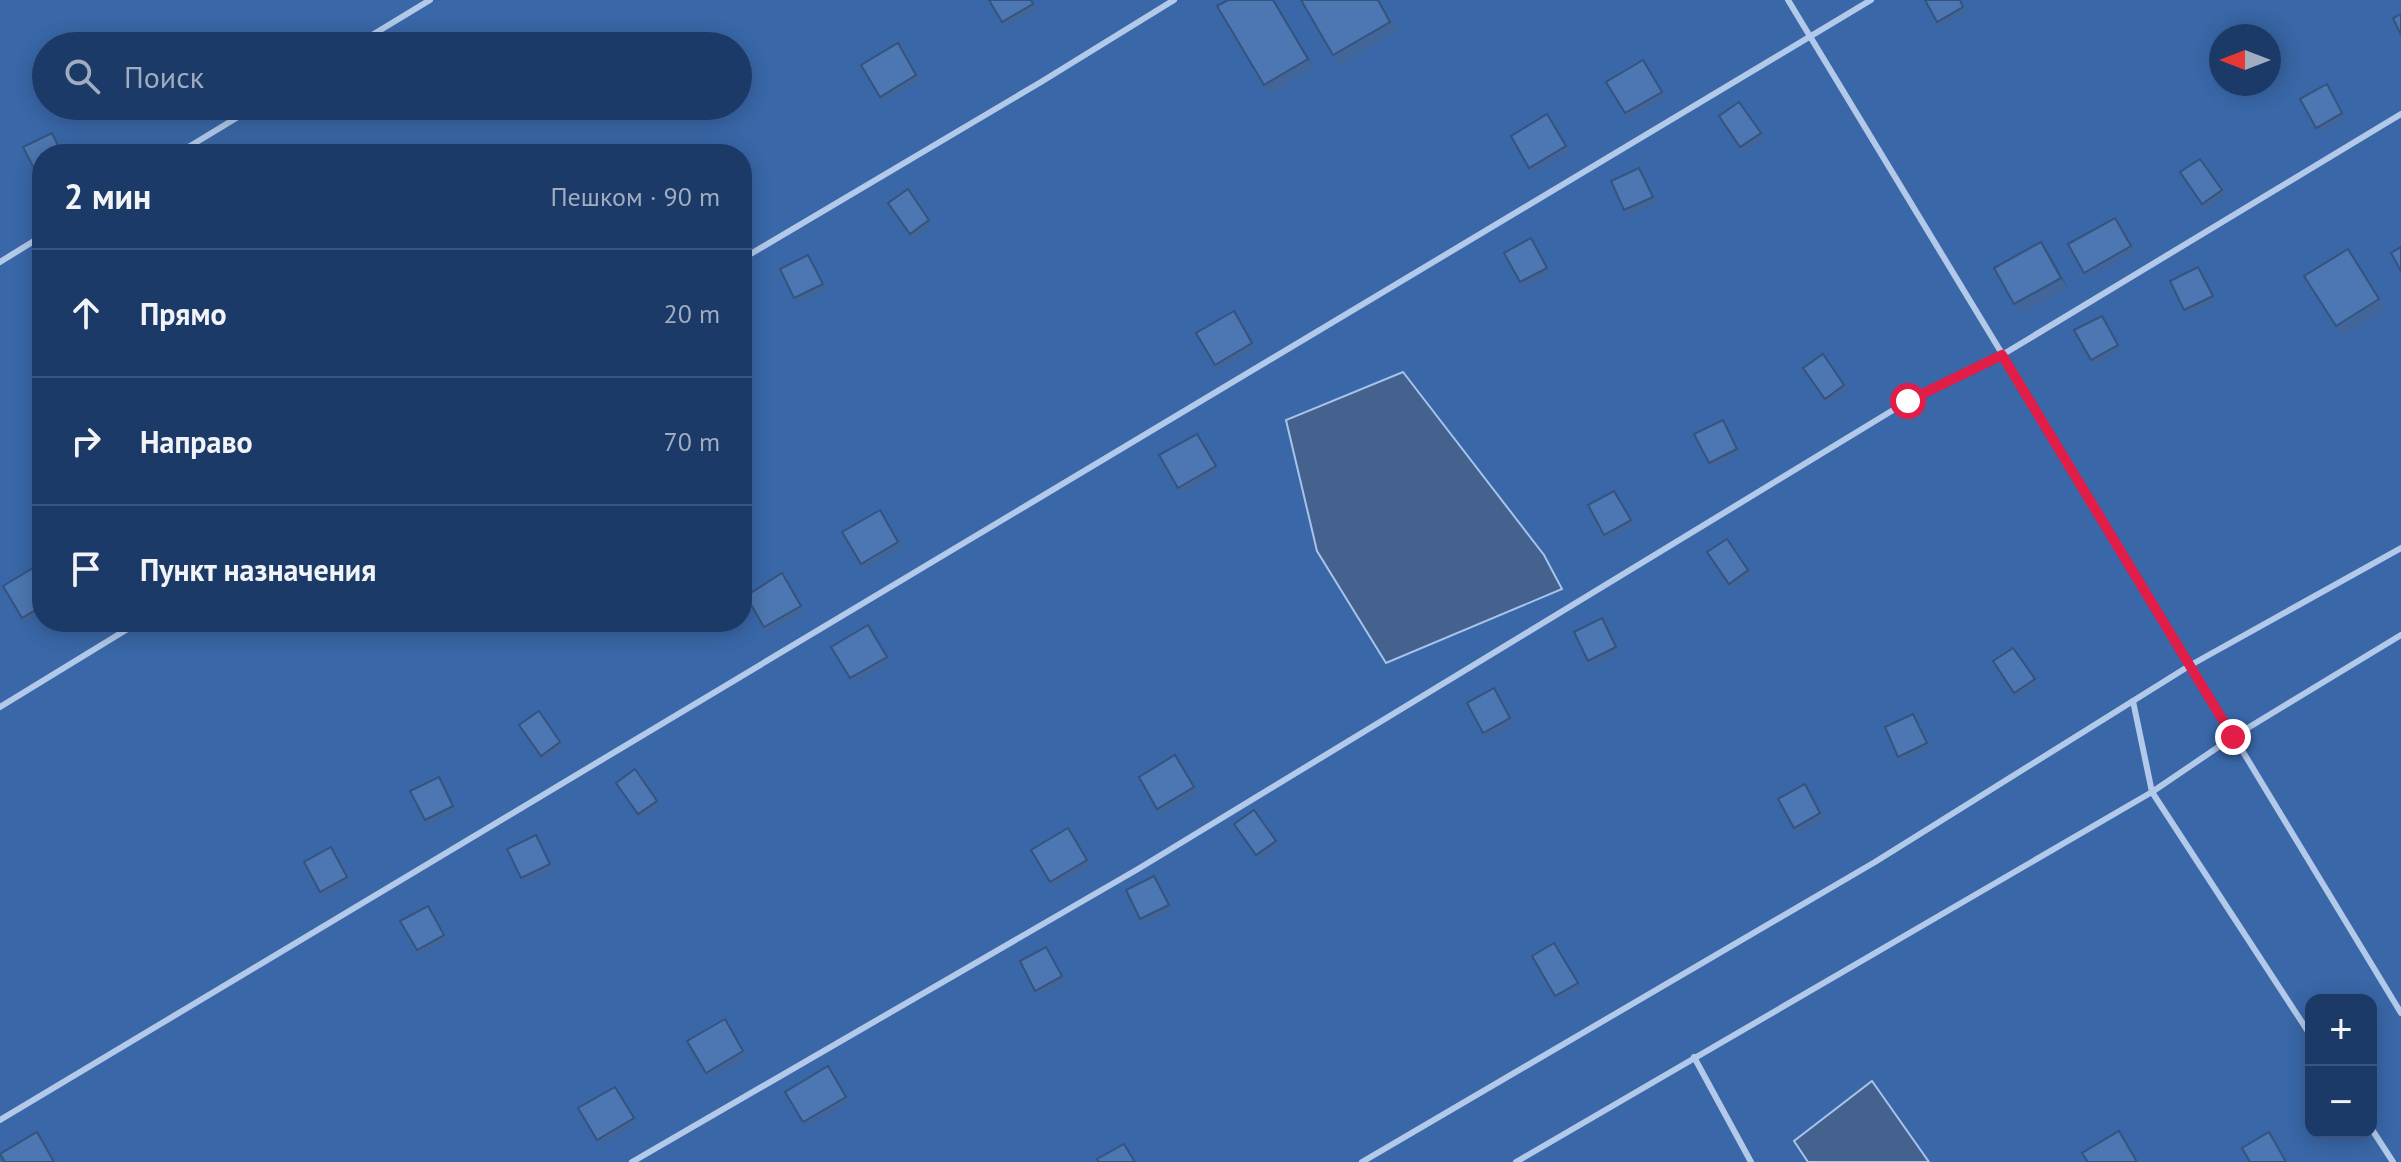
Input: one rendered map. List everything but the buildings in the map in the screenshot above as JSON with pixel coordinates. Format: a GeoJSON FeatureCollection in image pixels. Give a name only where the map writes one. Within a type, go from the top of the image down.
{"type":"FeatureCollection","features":[{"type":"Feature","properties":{"kind":"lane"},"geometry":{"type":"LineString","coordinates":[[377,32],[430,0]]}},
{"type":"Feature","properties":{"kind":"lane"},"geometry":{"type":"LineString","coordinates":[[752,253],[1174,0]]}},
{"type":"Feature","properties":{"kind":"lane"},"geometry":{"type":"LineString","coordinates":[[1788,0],[2401,1013]]}},
{"type":"Feature","properties":{"kind":"lane"},"geometry":{"type":"LineString","coordinates":[[0,1120],[1871,0]]}},
{"type":"Feature","properties":{"kind":"lane"},"geometry":{"type":"LineString","coordinates":[[632,1162],[1138,869],[1908,401],[2002,355],[2401,114]]}},
{"type":"Feature","properties":{"kind":"lane"},"geometry":{"type":"LineString","coordinates":[[193,144],[233,120]]}},
{"type":"Feature","properties":{"kind":"lane"},"geometry":{"type":"LineString","coordinates":[[0,262],[32,242]]}},
{"type":"Feature","properties":{"kind":"lane"},"geometry":{"type":"LineString","coordinates":[[1362,1162],[1875,862],[2189,666],[2401,548]]}},
{"type":"Feature","properties":{"kind":"lane"},"geometry":{"type":"LineString","coordinates":[[0,707],[123,632]]}},
{"type":"Feature","properties":{"kind":"lane"},"geometry":{"type":"LineString","coordinates":[[1516,1162],[2152,792],[2233,737],[2401,635]]}},
{"type":"Feature","properties":{"kind":"lane"},"geometry":{"type":"LineString","coordinates":[[2133,701],[2152,792],[2305,1027]]}},
{"type":"Feature","properties":{"kind":"lane"},"geometry":{"type":"LineString","coordinates":[[1694,1057],[1751,1162]]}},
{"type":"Feature","properties":{"kind":"lane"},"geometry":{"type":"LineString","coordinates":[[2377,1137],[2393,1162]]}},
{"type":"Feature","properties":{"kind":"shaded area"},"geometry":{"type":"Polygon","coordinates":[[[0,0],[2401,0],[2401,1162],[0,1162],[0,0]]]}},
{"type":"Feature","properties":{"kind":"shaded area"},"geometry":{"type":"Polygon","coordinates":[[[1403,372],[1544,555],[1562,589],[1386,663],[1317,551],[1286,420],[1403,372]]]}},
{"type":"Feature","properties":{"kind":"shaded area"},"geometry":{"type":"Polygon","coordinates":[[[1872,1081],[1929,1162],[1808,1162],[1794,1141],[1872,1081]]]}},
{"type":"Feature","properties":{"kind":"route"},"geometry":{"type":"LineString","coordinates":[[1908,401],[2002,355],[2233,737]]}}]}
